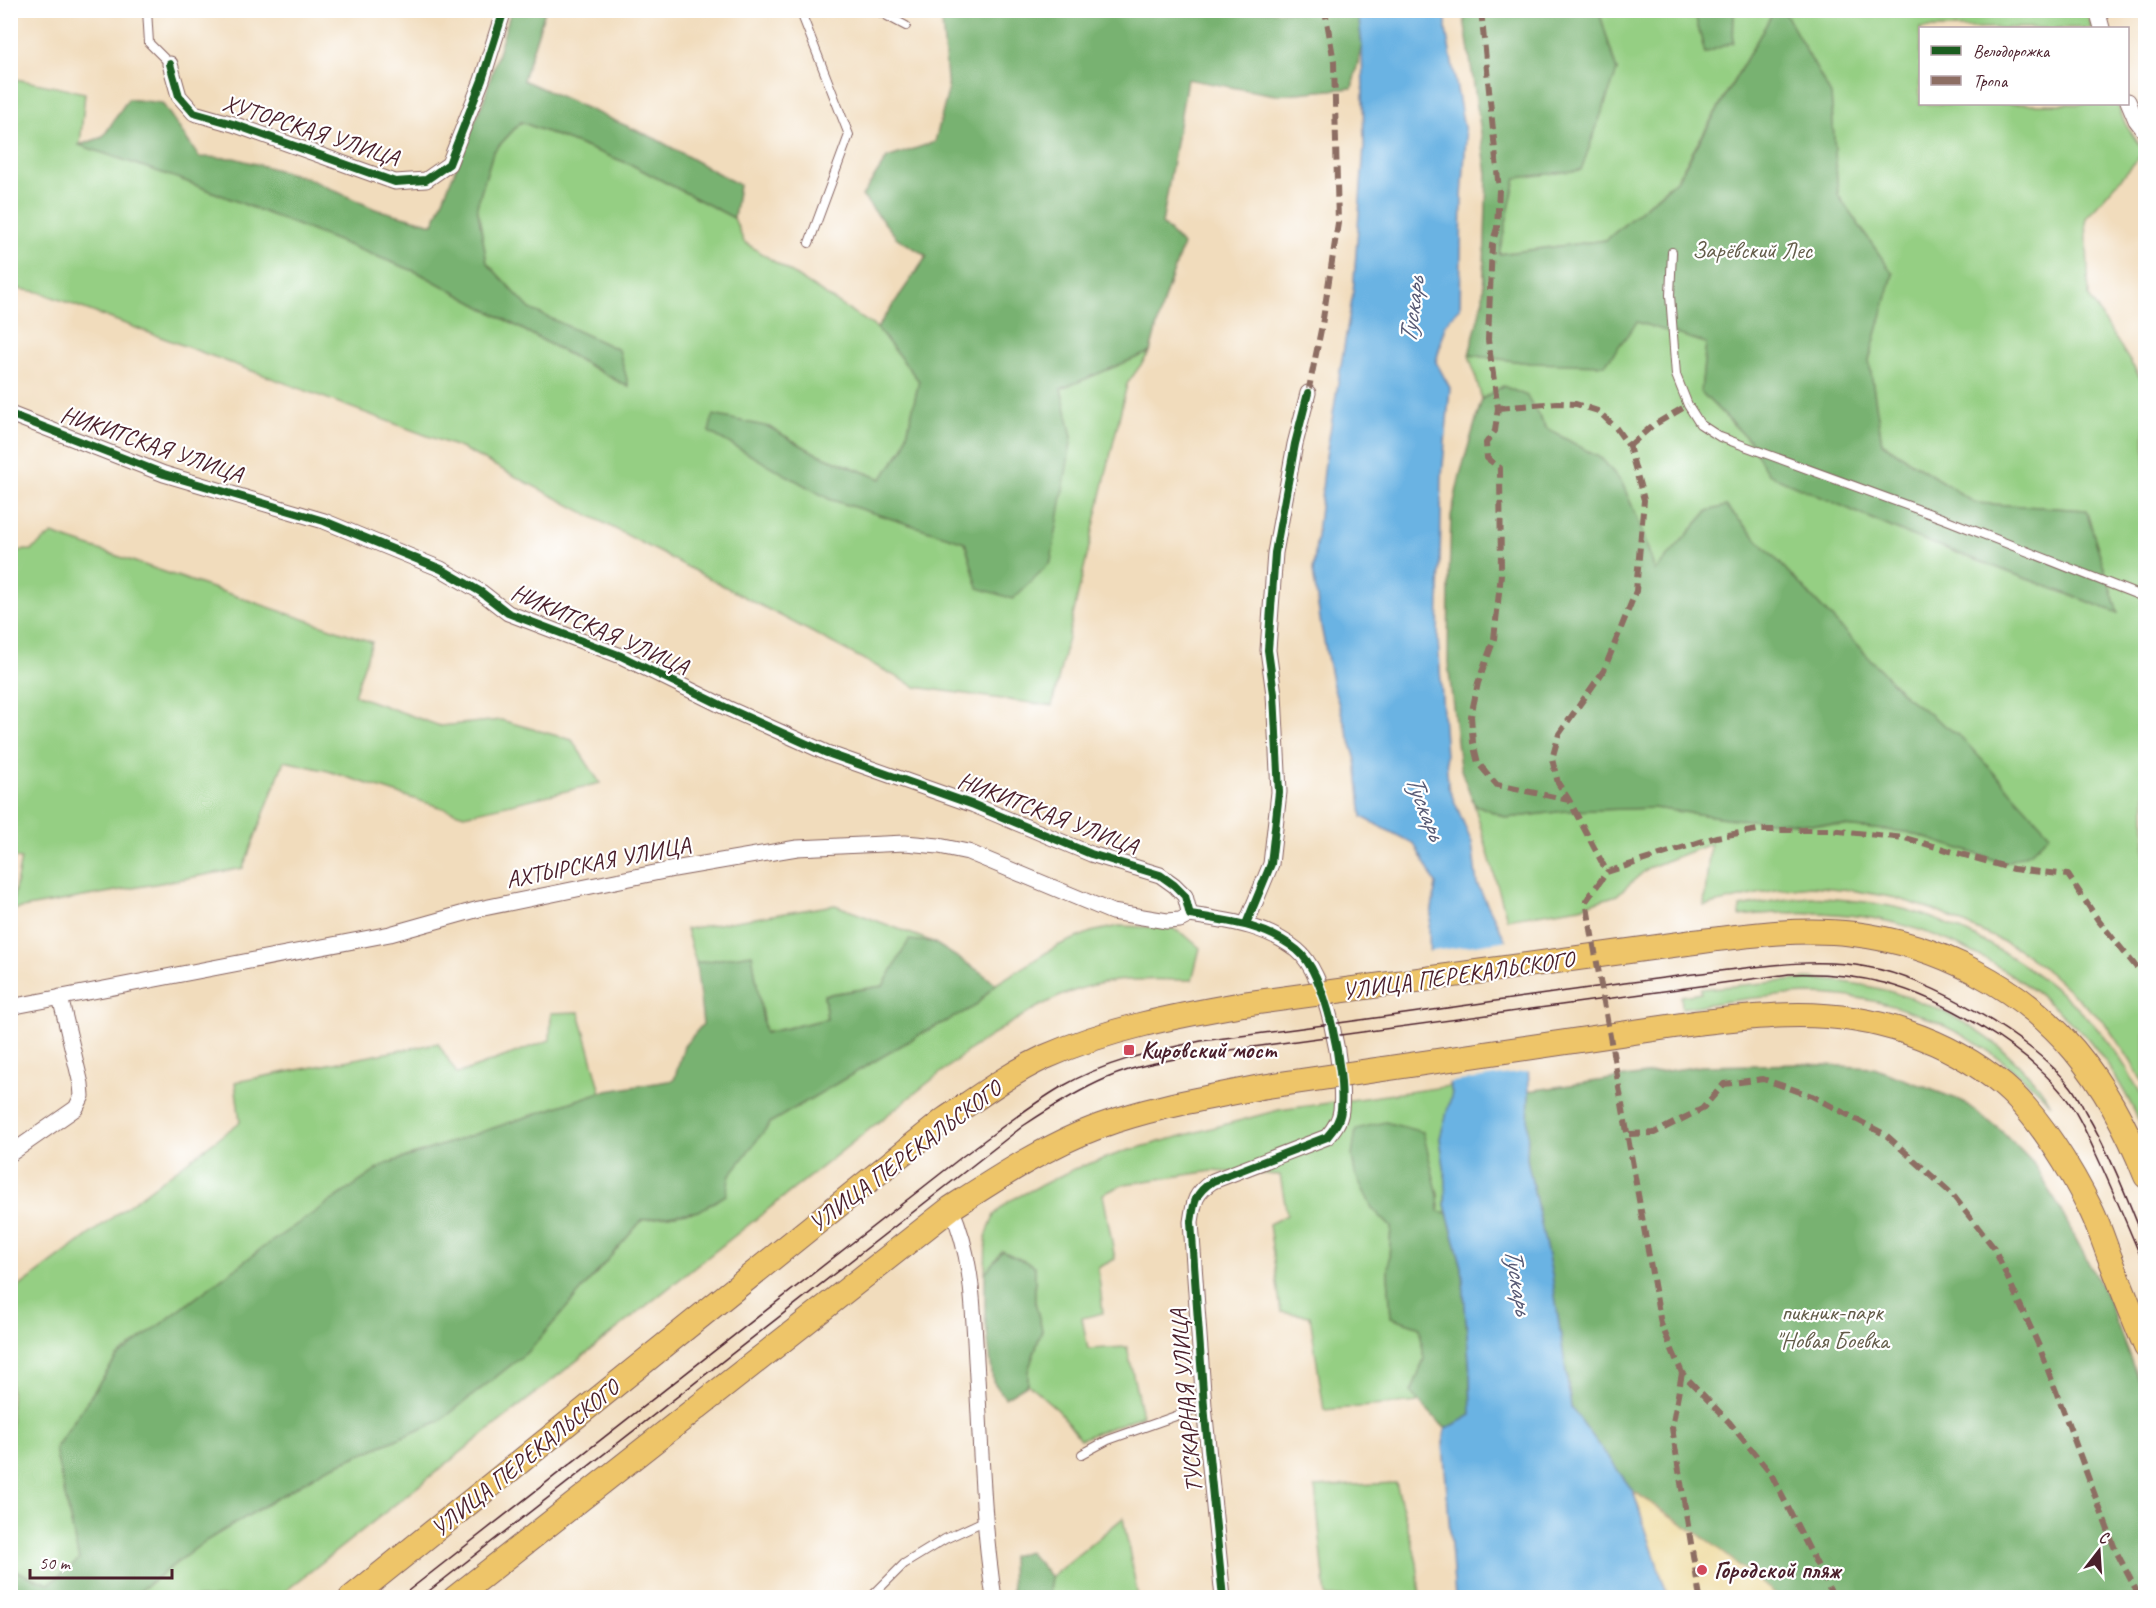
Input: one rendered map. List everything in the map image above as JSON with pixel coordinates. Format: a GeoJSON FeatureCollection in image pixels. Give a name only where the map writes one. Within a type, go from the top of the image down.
{"type":"FeatureCollection","features":[{"type":"Feature","properties":{"kind":"main road","name":"УЛИЦА ПЕРЕКАЛЬСКОГО"},"geometry":{"type":"LineString","coordinates":[[351,1598],[944,1120],[979,1096],[1044,1058],[1091,1038],[1165,1018],[1243,1004],[1757,934],[1811,931],[1892,940],[1968,968],[2014,996],[2044,1020],[2074,1051],[2103,1091],[2137,1154],[2145,1176]]}},
{"type":"Feature","properties":{"kind":"main road"},"geometry":{"type":"LineString","coordinates":[[455,1598],[951,1208],[1005,1172],[1101,1125],[1177,1103],[1261,1087],[1746,1017],[1800,1015],[1846,1018],[1887,1025],[1921,1036],[1962,1056],[2005,1087],[2037,1123],[2064,1161],[2092,1214],[2145,1347]]}},
{"type":"Feature","properties":{"kind":"street","name":"ХУТОРСКАЯ УЛИЦА"},"geometry":{"type":"LineString","coordinates":[[170,64],[179,96],[194,113],[232,124],[395,182],[426,180],[449,164],[482,80],[504,10]]}},
{"type":"Feature","properties":{"kind":"street"},"geometry":{"type":"LineString","coordinates":[[2097,10],[2102,27]]}},
{"type":"Feature","properties":{"kind":"street"},"geometry":{"type":"LineString","coordinates":[[2129,104],[2145,133]]}},
{"type":"Feature","properties":{"kind":"street"},"geometry":{"type":"LineString","coordinates":[[1246,924],[1271,864],[1279,792],[1274,694],[1268,650],[1275,553],[1295,444],[1308,393]]}},
{"type":"Feature","properties":{"kind":"street","name":"НИКИТСКАЯ УЛИЦА"},"geometry":{"type":"LineString","coordinates":[[10,414],[164,474],[324,521],[441,568],[481,592],[508,613],[621,656],[826,753],[974,805],[1091,854],[1160,875],[1185,896],[1190,915]]}},
{"type":"Feature","properties":{"kind":"street","name":"АХТЫРСКАЯ УЛИЦА"},"geometry":{"type":"LineString","coordinates":[[10,1007],[390,934],[479,909],[662,871],[797,848],[894,843],[939,846],[968,852],[1112,912],[1167,921],[1180,920],[1190,915],[1246,924],[1275,935],[1309,962],[1330,1017],[1339,1055],[1341,1111],[1336,1128],[1327,1137],[1213,1180],[1201,1189],[1194,1201]]}},
{"type":"Feature","properties":{"kind":"street"},"geometry":{"type":"LineString","coordinates":[[10,1155],[76,1108],[82,1096],[60,998]]}},
{"type":"Feature","properties":{"kind":"street","name":"ТУСКАРНАЯ УЛИЦА"},"geometry":{"type":"LineString","coordinates":[[1194,1201],[1191,1222],[1204,1406],[1223,1598]]}},
{"type":"Feature","properties":{"kind":"street"},"geometry":{"type":"LineString","coordinates":[[951,1208],[959,1225],[971,1271],[986,1520],[994,1598]]}},
{"type":"Feature","properties":{"kind":"lane"},"geometry":{"type":"LineString","coordinates":[[147,10],[149,43],[170,64]]}},
{"type":"Feature","properties":{"kind":"lane"},"geometry":{"type":"LineString","coordinates":[[800,10],[849,135],[809,243]]}},
{"type":"Feature","properties":{"kind":"lane"},"geometry":{"type":"LineString","coordinates":[[876,10],[906,26]]}},
{"type":"Feature","properties":{"kind":"lane"},"geometry":{"type":"LineString","coordinates":[[1671,252],[1670,295],[1676,375],[1688,405],[1700,424],[1720,437],[1947,520],[2145,598]]}},
{"type":"Feature","properties":{"kind":"lane"},"geometry":{"type":"LineString","coordinates":[[1082,1454],[1108,1440],[1204,1406]]}},
{"type":"Feature","properties":{"kind":"lane"},"geometry":{"type":"LineString","coordinates":[[870,1598],[904,1564],[945,1539],[986,1520]]}},
{"type":"Feature","properties":{"kind":"green space"},"geometry":{"type":"Polygon","coordinates":[[[511,11],[545,11],[523,80],[656,139],[739,185],[734,218],[632,165],[521,122],[493,152],[477,206],[487,263],[530,309],[619,350],[629,387],[419,273],[180,179],[79,145],[103,137],[128,99],[162,103],[199,157],[234,158],[307,178],[375,209],[433,224],[484,99],[511,11]]]}},
{"type":"Feature","properties":{"kind":"green space"},"geometry":{"type":"Polygon","coordinates":[[[941,11],[1358,11],[1362,45],[1352,88],[1275,95],[1187,79],[1162,224],[1183,245],[1165,296],[1150,352],[1061,389],[1072,437],[1051,562],[1013,599],[978,588],[965,542],[829,499],[709,432],[713,415],[769,427],[815,453],[881,479],[904,448],[919,381],[877,328],[927,256],[897,238],[862,196],[887,158],[935,142],[948,91],[941,11]]]}},
{"type":"Feature","properties":{"kind":"green space","name":"Зарёвский Лес"},"geometry":{"type":"Polygon","coordinates":[[[1463,11],[1599,11],[1617,71],[1581,170],[1516,178],[1499,254],[1606,240],[1678,179],[1774,11],[1784,11],[1831,95],[1838,195],[1893,274],[1869,360],[1882,443],[1975,503],[2086,510],[2118,613],[1902,532],[1768,474],[1750,441],[1701,392],[1706,343],[1637,322],[1605,365],[1530,363],[1469,355],[1483,299],[1487,174],[1463,11]]]}},
{"type":"Feature","properties":{"kind":"green space"},"geometry":{"type":"Polygon","coordinates":[[[1599,11],[1694,11],[1705,53],[1733,42],[1734,11],[1774,11],[1677,179],[1606,240],[1498,254],[1516,178],[1617,71],[1599,11]]]}},
{"type":"Feature","properties":{"kind":"green space"},"geometry":{"type":"Polygon","coordinates":[[[1694,11],[1734,11],[1733,42],[1705,53],[1694,11]]]}},
{"type":"Feature","properties":{"kind":"green space"},"geometry":{"type":"Polygon","coordinates":[[[1784,11],[2086,11],[2092,27],[1919,27],[1919,105],[2117,105],[2126,125],[2144,152],[2086,218],[2089,297],[2145,385],[2145,1086],[2105,1023],[2051,974],[2017,948],[1934,910],[1896,898],[1851,890],[1811,886],[1775,890],[1704,906],[1710,844],[1648,868],[1617,895],[1580,907],[1507,919],[1474,804],[1507,818],[1565,811],[1654,808],[1734,819],[1907,832],[2004,863],[1962,738],[1906,697],[1726,506],[1708,511],[1655,571],[1639,522],[1622,483],[1602,459],[1546,428],[1527,396],[1503,386],[1482,399],[1469,355],[1531,363],[1637,322],[1706,343],[1701,392],[1750,441],[1768,474],[1902,532],[2118,613],[2086,510],[1975,503],[1882,443],[1869,360],[1893,274],[1838,195],[1831,95],[1784,11]]]}},
{"type":"Feature","properties":{"kind":"green space"},"geometry":{"type":"Polygon","coordinates":[[[11,78],[85,93],[80,145],[180,179],[419,273],[628,387],[619,350],[530,309],[487,263],[477,206],[493,152],[521,122],[632,165],[734,218],[744,242],[877,328],[919,381],[904,447],[882,479],[815,453],[769,427],[829,499],[965,542],[978,587],[1072,437],[1061,389],[1150,352],[1127,384],[1052,706],[916,687],[463,449],[39,292],[11,288],[11,78]]]}},
{"type":"Feature","properties":{"kind":"green space"},"geometry":{"type":"Polygon","coordinates":[[[1503,386],[1527,396],[1546,428],[1602,459],[1622,483],[1639,522],[1655,571],[1708,511],[1726,506],[1906,697],[1962,738],[2050,834],[2031,852],[2005,863],[1907,832],[1734,819],[1654,808],[1565,811],[1507,818],[1474,804],[1460,767],[1448,663],[1451,516],[1460,475],[1482,399],[1503,386]]]}},
{"type":"Feature","properties":{"kind":"green space"},"geometry":{"type":"Polygon","coordinates":[[[52,534],[372,642],[354,695],[440,726],[501,720],[572,740],[600,783],[464,815],[328,771],[284,761],[243,868],[11,910],[21,859],[11,857],[10,674],[16,625],[11,607],[11,551],[31,550],[52,534]]]}},
{"type":"Feature","properties":{"kind":"green space"},"geometry":{"type":"Polygon","coordinates":[[[1811,897],[1857,901],[1917,913],[1961,930],[2019,962],[2072,1003],[2095,1026],[2115,1052],[2144,1100],[2147,1115],[2145,1135],[2121,1086],[2087,1038],[2041,996],[1991,962],[1937,936],[1879,919],[1808,913],[1740,916],[1740,907],[1811,897]]]}},
{"type":"Feature","properties":{"kind":"green space"},"geometry":{"type":"Polygon","coordinates":[[[835,905],[933,942],[909,941],[883,986],[824,995],[827,1019],[765,1033],[752,954],[696,963],[686,929],[835,905]]]}},
{"type":"Feature","properties":{"kind":"green space"},"geometry":{"type":"Polygon","coordinates":[[[1119,926],[1172,928],[1186,936],[1200,948],[1192,980],[1130,980],[1109,982],[1072,991],[1037,1008],[972,1048],[278,1597],[131,1598],[204,1542],[324,1470],[440,1421],[530,1350],[642,1220],[699,1211],[771,1122],[919,1035],[974,1007],[996,984],[1057,946],[1091,932],[1119,926]]]}},
{"type":"Feature","properties":{"kind":"green space"},"geometry":{"type":"Polygon","coordinates":[[[909,940],[933,942],[996,984],[974,1007],[919,1035],[771,1122],[730,1175],[726,1195],[699,1211],[642,1220],[530,1350],[440,1421],[324,1470],[204,1542],[131,1597],[11,1597],[11,1569],[49,1584],[79,1560],[55,1449],[117,1357],[265,1246],[386,1164],[601,1092],[674,1080],[684,1046],[703,1024],[696,963],[752,954],[765,1033],[827,1019],[824,995],[883,986],[909,940]]]}},
{"type":"Feature","properties":{"kind":"green space"},"geometry":{"type":"Polygon","coordinates":[[[1807,979],[1877,988],[1944,1012],[1975,1030],[2004,1051],[2029,1075],[2051,1104],[2000,1059],[1971,1040],[1909,1011],[1877,1002],[1843,996],[1809,994],[1761,997],[1682,1008],[1681,996],[1701,993],[1701,989],[1807,979]]]}},
{"type":"Feature","properties":{"kind":"green space"},"geometry":{"type":"Polygon","coordinates":[[[579,1012],[601,1092],[386,1164],[265,1246],[117,1357],[55,1449],[79,1560],[49,1584],[11,1569],[11,1293],[240,1122],[235,1082],[438,1043],[457,1074],[550,1040],[551,1013],[579,1012]]]}},
{"type":"Feature","properties":{"kind":"green space","name":"пикник-парк \"Новая Боевка"},"geometry":{"type":"Polygon","coordinates":[[[1807,1064],[1874,1068],[1962,1101],[2003,1132],[2033,1163],[2107,1298],[2145,1397],[2145,1597],[1668,1597],[1633,1491],[1571,1407],[1552,1275],[1527,1159],[1529,1091],[1701,1066],[1807,1064]]]}},
{"type":"Feature","properties":{"kind":"green space"},"geometry":{"type":"Polygon","coordinates":[[[1450,1086],[1452,1094],[1440,1138],[1446,1181],[1447,1213],[1439,1211],[1438,1195],[1422,1132],[1372,1208],[1391,1227],[1388,1274],[1391,1317],[1420,1327],[1424,1359],[1411,1393],[1420,1402],[1324,1410],[1310,1316],[1281,1312],[1269,1224],[1287,1215],[1280,1175],[1212,1171],[1125,1184],[1103,1194],[1115,1259],[1098,1268],[1103,1313],[1082,1318],[1088,1349],[1127,1347],[1142,1416],[1080,1439],[1058,1410],[1028,1384],[1028,1371],[1042,1330],[1035,1302],[1035,1266],[985,1273],[986,1237],[994,1215],[1009,1201],[1074,1169],[1126,1151],[1279,1110],[1450,1086]]]}},
{"type":"Feature","properties":{"kind":"green space"},"geometry":{"type":"Polygon","coordinates":[[[1385,1122],[1423,1132],[1438,1195],[1439,1211],[1447,1213],[1462,1267],[1471,1416],[1446,1429],[1411,1393],[1424,1359],[1420,1327],[1391,1317],[1388,1274],[1391,1227],[1372,1208],[1355,1173],[1352,1156],[1356,1129],[1385,1122]]]}},
{"type":"Feature","properties":{"kind":"green space"},"geometry":{"type":"Polygon","coordinates":[[[1002,1251],[1035,1266],[1035,1302],[1042,1330],[1028,1371],[1028,1384],[1005,1398],[993,1381],[985,1315],[985,1273],[1002,1251]]]}},
{"type":"Feature","properties":{"kind":"green space"},"geometry":{"type":"Polygon","coordinates":[[[1396,1483],[1417,1562],[1420,1597],[1326,1597],[1315,1487],[1396,1483]]]}},
{"type":"Feature","properties":{"kind":"green space"},"geometry":{"type":"Polygon","coordinates":[[[1123,1518],[1138,1597],[1048,1598],[1051,1577],[1123,1518]]]}},
{"type":"Feature","properties":{"kind":"green space"},"geometry":{"type":"Polygon","coordinates":[[[1028,1551],[1051,1577],[1048,1597],[1012,1597],[1011,1556],[1028,1551]]]}},
{"type":"Feature","properties":{"kind":"sand","name":"Городской пляж"},"geometry":{"type":"Polygon","coordinates":[[[1633,1491],[1710,1542],[1778,1597],[1668,1597],[1633,1491]]]}},
{"type":"Feature","properties":{"kind":"water","name":"Тускарь"},"geometry":{"type":"Polygon","coordinates":[[[1358,11],[1446,11],[1446,30],[1466,138],[1462,198],[1460,308],[1446,323],[1436,362],[1450,388],[1442,476],[1438,639],[1448,786],[1472,843],[1477,884],[1510,949],[1527,1024],[1529,1091],[1527,1159],[1552,1275],[1571,1407],[1633,1491],[1668,1597],[1455,1597],[1443,1443],[1446,1429],[1471,1415],[1470,1374],[1462,1267],[1445,1205],[1446,1181],[1440,1138],[1452,1093],[1431,1020],[1429,928],[1436,884],[1414,844],[1362,817],[1356,760],[1333,686],[1313,571],[1325,462],[1353,293],[1364,147],[1362,45],[1358,11]]]}},
{"type":"Feature","properties":{"kind":"pier"},"geometry":{"type":"Polygon","coordinates":[[[1509,940],[1530,1023],[1531,1071],[1446,1083],[1428,1021],[1426,952],[1509,940]]]}},
{"type":"Feature","properties":{"kind":"tram line"},"geometry":{"type":"LineString","coordinates":[[399,1598],[963,1156],[1023,1112],[1061,1087],[1094,1071],[1147,1053],[1201,1041],[1769,965],[1835,963],[1867,967],[1892,973],[1949,996],[2006,1030],[2054,1068],[2073,1090],[2103,1143],[2146,1245]]}},
{"type":"Feature","properties":{"kind":"tram line"},"geometry":{"type":"LineString","coordinates":[[420,1598],[1023,1126],[1085,1088],[1118,1073],[1177,1058],[1789,974],[1837,975],[1872,980],[1907,990],[1955,1012],[2004,1041],[2045,1075],[2066,1099],[2080,1121],[2146,1269]]}},
{"type":"Feature","properties":{"kind":"marked path"},"geometry":{"type":"LineString","coordinates":[[1308,393],[1322,325],[1338,223],[1334,62],[1325,10]]}},
{"type":"Feature","properties":{"kind":"marked path"},"geometry":{"type":"LineString","coordinates":[[1481,10],[1499,190],[1497,228],[1492,244],[1488,340],[1498,408],[1495,431],[1486,443],[1487,458],[1500,468],[1501,574],[1494,639],[1478,683],[1471,716],[1473,743],[1478,763],[1497,785],[1569,800],[1607,872]]}},
{"type":"Feature","properties":{"kind":"marked path"},"geometry":{"type":"LineString","coordinates":[[1498,408],[1557,403],[1576,404],[1598,411],[1616,428],[1629,446],[1644,500],[1636,591],[1604,670],[1559,734],[1552,759],[1558,783],[1569,800]]}},
{"type":"Feature","properties":{"kind":"marked path"},"geometry":{"type":"LineString","coordinates":[[1629,446],[1652,426],[1688,405]]}},
{"type":"Feature","properties":{"kind":"marked path"},"geometry":{"type":"LineString","coordinates":[[1834,1598],[1771,1474],[1729,1422],[1682,1373],[1661,1324],[1586,901],[1607,872],[1716,837],[1757,830],[1829,830],[1905,838],[2013,869],[2068,875],[2098,920],[2146,979]]}},
{"type":"Feature","properties":{"kind":"marked path"},"geometry":{"type":"LineString","coordinates":[[1629,1134],[1654,1133],[1702,1109],[1724,1084],[1763,1079],[1812,1096],[1886,1135],[1952,1194],[1994,1248],[2039,1346],[2115,1549],[2140,1598]]}},
{"type":"Feature","properties":{"kind":"marked path"},"geometry":{"type":"LineString","coordinates":[[1682,1373],[1672,1428],[1700,1598]]}},
{"type":"Feature","properties":{"kind":"cycle path"},"geometry":{"type":"LineString","coordinates":[[170,64],[179,96],[194,113],[233,124],[395,182],[426,180],[449,164],[482,80],[504,10]]}},
{"type":"Feature","properties":{"kind":"cycle path"},"geometry":{"type":"LineString","coordinates":[[1246,924],[1271,864],[1279,792],[1274,694],[1268,650],[1275,553],[1295,444],[1308,393]]}},
{"type":"Feature","properties":{"kind":"cycle path"},"geometry":{"type":"LineString","coordinates":[[10,414],[164,474],[324,521],[441,569],[481,592],[508,613],[621,656],[727,708],[827,753],[974,805],[1091,854],[1160,875],[1185,896],[1190,915],[1247,925],[1273,935],[1297,950],[1308,962],[1317,980],[1332,1025],[1340,1072],[1341,1110],[1339,1118],[1327,1137],[1213,1181],[1196,1198],[1191,1222],[1204,1406],[1223,1598]]}},
{"type":"Feature","properties":{"kind":"place","name":"Кировский мост"},"geometry":{"type":"Point","coordinates":[1129,1050]}},
{"type":"Feature","properties":{"kind":"place","name":"Городской пляж"},"geometry":{"type":"Point","coordinates":[1702,1570]}}]}
